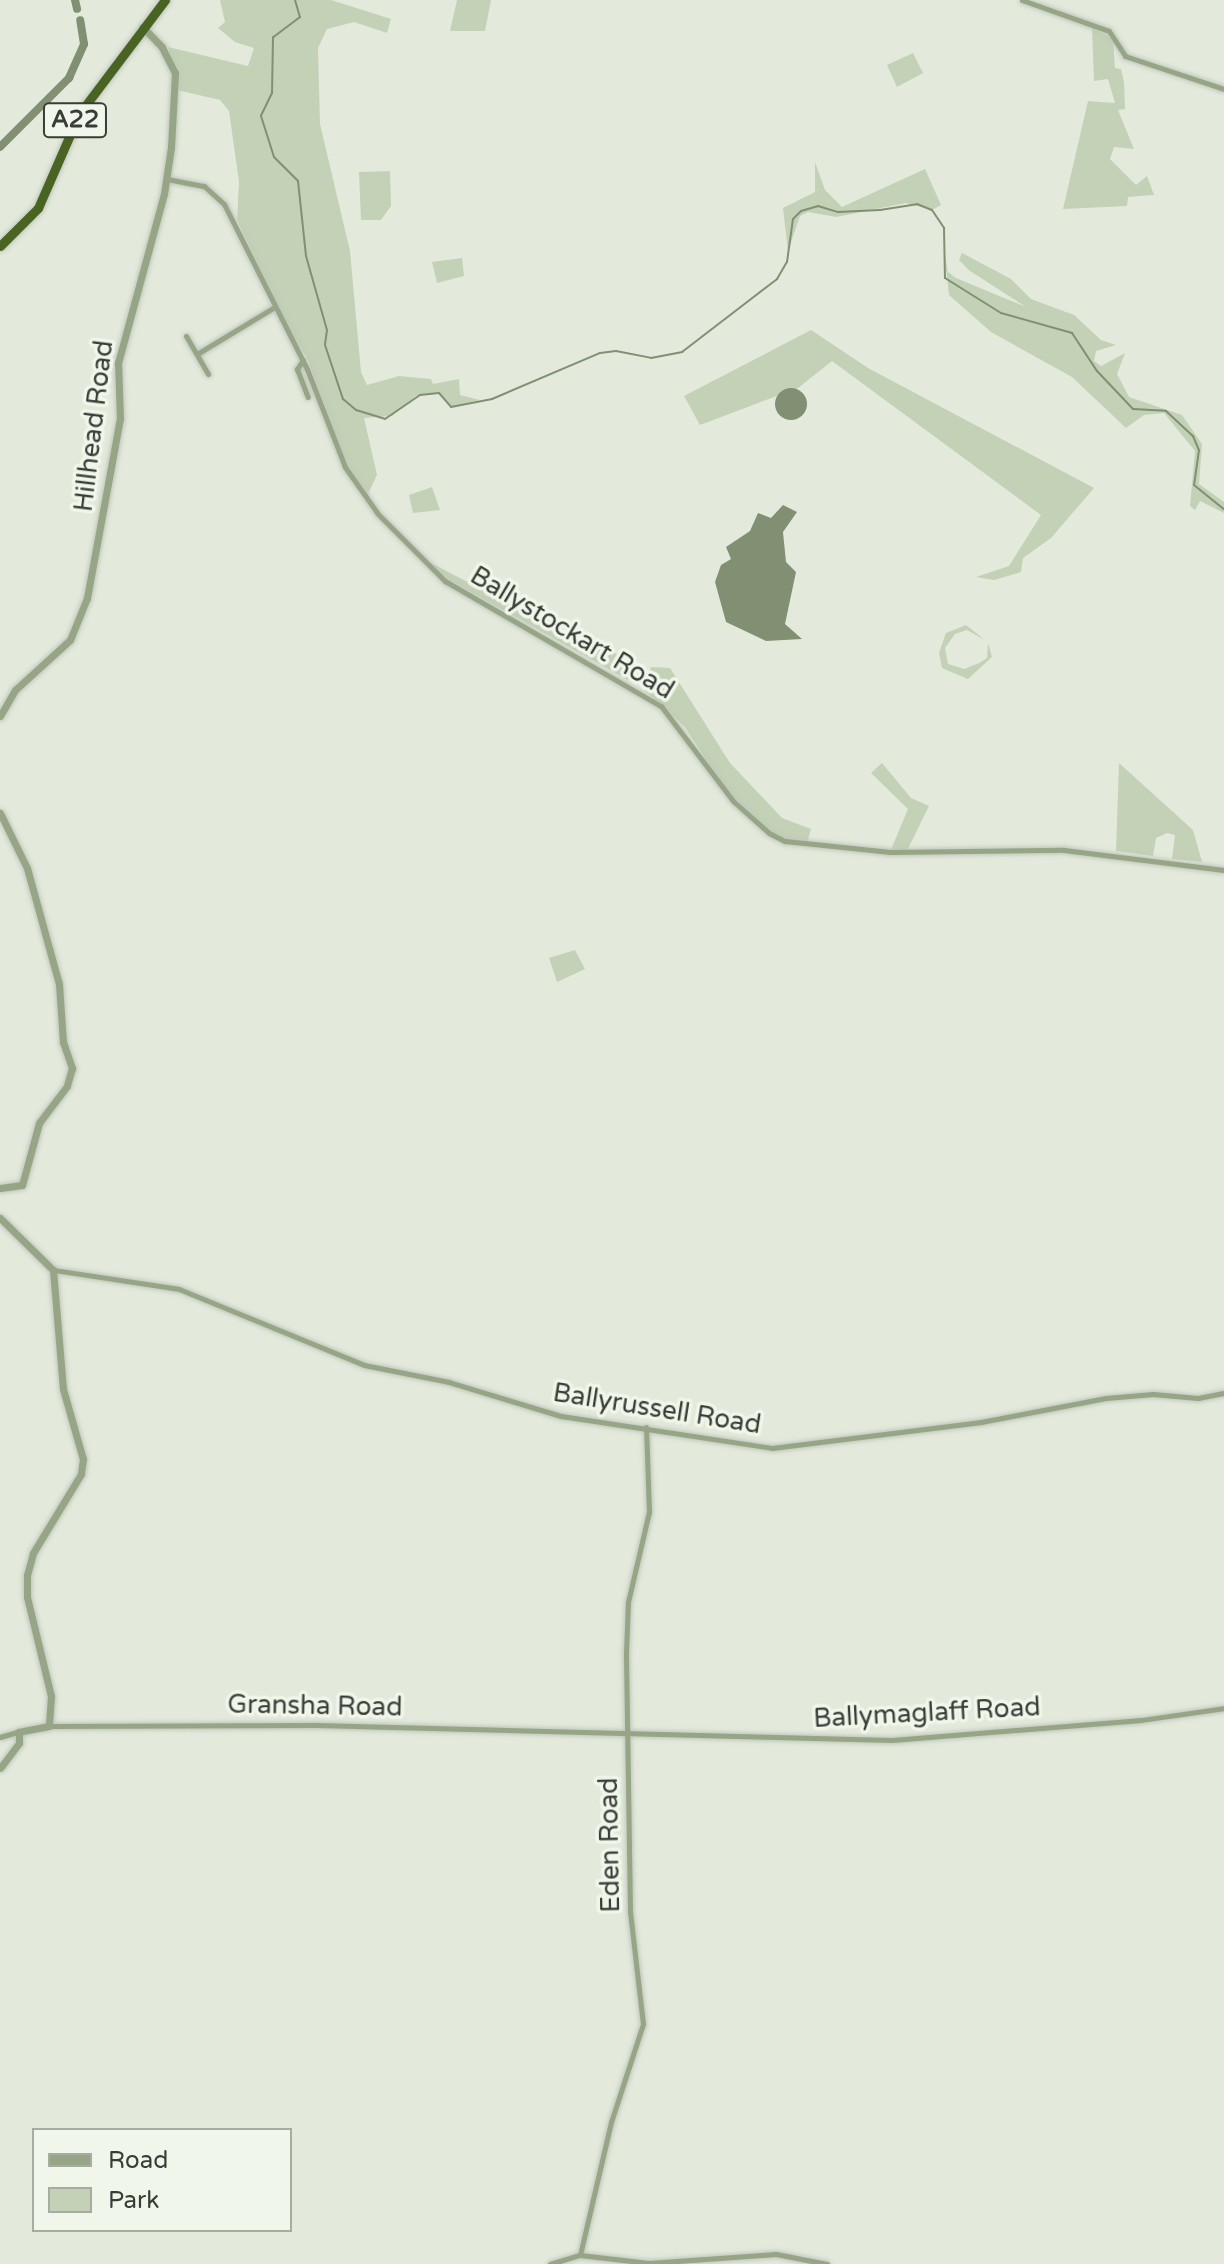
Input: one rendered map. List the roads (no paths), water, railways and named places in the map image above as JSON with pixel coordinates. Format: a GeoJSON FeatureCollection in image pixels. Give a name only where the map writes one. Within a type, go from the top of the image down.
{"type":"FeatureCollection","features":[{"type":"Feature","properties":{"kind":"highway","name":"A22"},"geometry":{"type":"LineString","coordinates":[[0,246],[38,208],[70,129],[165,0]]}},
{"type":"Feature","properties":{"kind":"street"},"geometry":{"type":"LineString","coordinates":[[1022,0],[1109,31],[1125,56],[1224,89]]}},
{"type":"Feature","properties":{"kind":"street","name":"Hillhead Road"},"geometry":{"type":"LineString","coordinates":[[0,716],[15,690],[62,651],[83,612],[120,419],[121,349],[167,179],[175,73],[162,47],[143,27]]}},
{"type":"Feature","properties":{"kind":"street","name":"Ballystockart Road"},"geometry":{"type":"LineString","coordinates":[[167,179],[204,186],[217,194],[246,244],[273,308],[303,360],[354,484],[433,572],[650,696],[683,728],[733,801],[778,838],[930,854],[1064,850],[1224,870]]}},
{"type":"Feature","properties":{"kind":"street"},"geometry":{"type":"LineString","coordinates":[[197,354],[273,308]]}},
{"type":"Feature","properties":{"kind":"street"},"geometry":{"type":"LineString","coordinates":[[186,336],[208,374]]}},
{"type":"Feature","properties":{"kind":"street"},"geometry":{"type":"LineString","coordinates":[[303,360],[297,369],[308,397]]}},
{"type":"Feature","properties":{"kind":"street"},"geometry":{"type":"LineString","coordinates":[[0,813],[27,868],[59,984],[63,1042],[72,1070],[39,1123],[22,1185],[0,1188]]}},
{"type":"Feature","properties":{"kind":"street"},"geometry":{"type":"LineString","coordinates":[[0,1218],[53,1270],[60,1374],[83,1459],[81,1474],[33,1553],[27,1575],[27,1597],[51,1696],[49,1726]]}},
{"type":"Feature","properties":{"kind":"street","name":"Ballyrussell Road"},"geometry":{"type":"LineString","coordinates":[[53,1270],[179,1289],[364,1365],[449,1382],[561,1416],[787,1448],[981,1422],[1106,1398],[1153,1394],[1198,1398],[1224,1393]]}},
{"type":"Feature","properties":{"kind":"street","name":"Eden Road"},"geometry":{"type":"LineString","coordinates":[[580,2255],[611,2122],[643,2024],[626,1834],[631,1736],[626,1622],[649,1512],[646,1427]]}},
{"type":"Feature","properties":{"kind":"street","name":"Ballymaglaff Road"},"geometry":{"type":"LineString","coordinates":[[631,1736],[892,1740],[1141,1720],[1224,1708]]}},
{"type":"Feature","properties":{"kind":"street","name":"Gransha Road"},"geometry":{"type":"LineString","coordinates":[[0,1737],[49,1726],[330,1725],[631,1736]]}},
{"type":"Feature","properties":{"kind":"street"},"geometry":{"type":"LineString","coordinates":[[0,1768],[19,1743],[19,1732]]}},
{"type":"Feature","properties":{"kind":"street"},"geometry":{"type":"LineString","coordinates":[[550,2264],[580,2255],[649,2263],[776,2254],[827,2264]]}},
{"type":"Feature","properties":{"kind":"waterway"},"geometry":{"type":"LineString","coordinates":[[75,0],[77,9]]}},
{"type":"Feature","properties":{"kind":"waterway"},"geometry":{"type":"LineString","coordinates":[[295,0],[300,17],[273,37],[272,93],[261,116],[274,157],[298,181],[306,256],[327,330],[325,345],[343,399],[356,410],[385,419],[420,395],[439,393],[451,407],[492,399],[600,353],[616,351],[651,358],[682,352],[777,279],[787,262],[793,219],[801,211],[818,206],[838,212],[917,204],[932,210],[944,228],[945,278],[1001,313],[1072,333],[1097,371],[1133,409],[1166,411],[1193,436],[1199,450],[1194,485],[1224,509]]}},
{"type":"Feature","properties":{"kind":"waterway"},"geometry":{"type":"LineString","coordinates":[[0,147],[69,78],[84,44],[80,20]]}}]}
